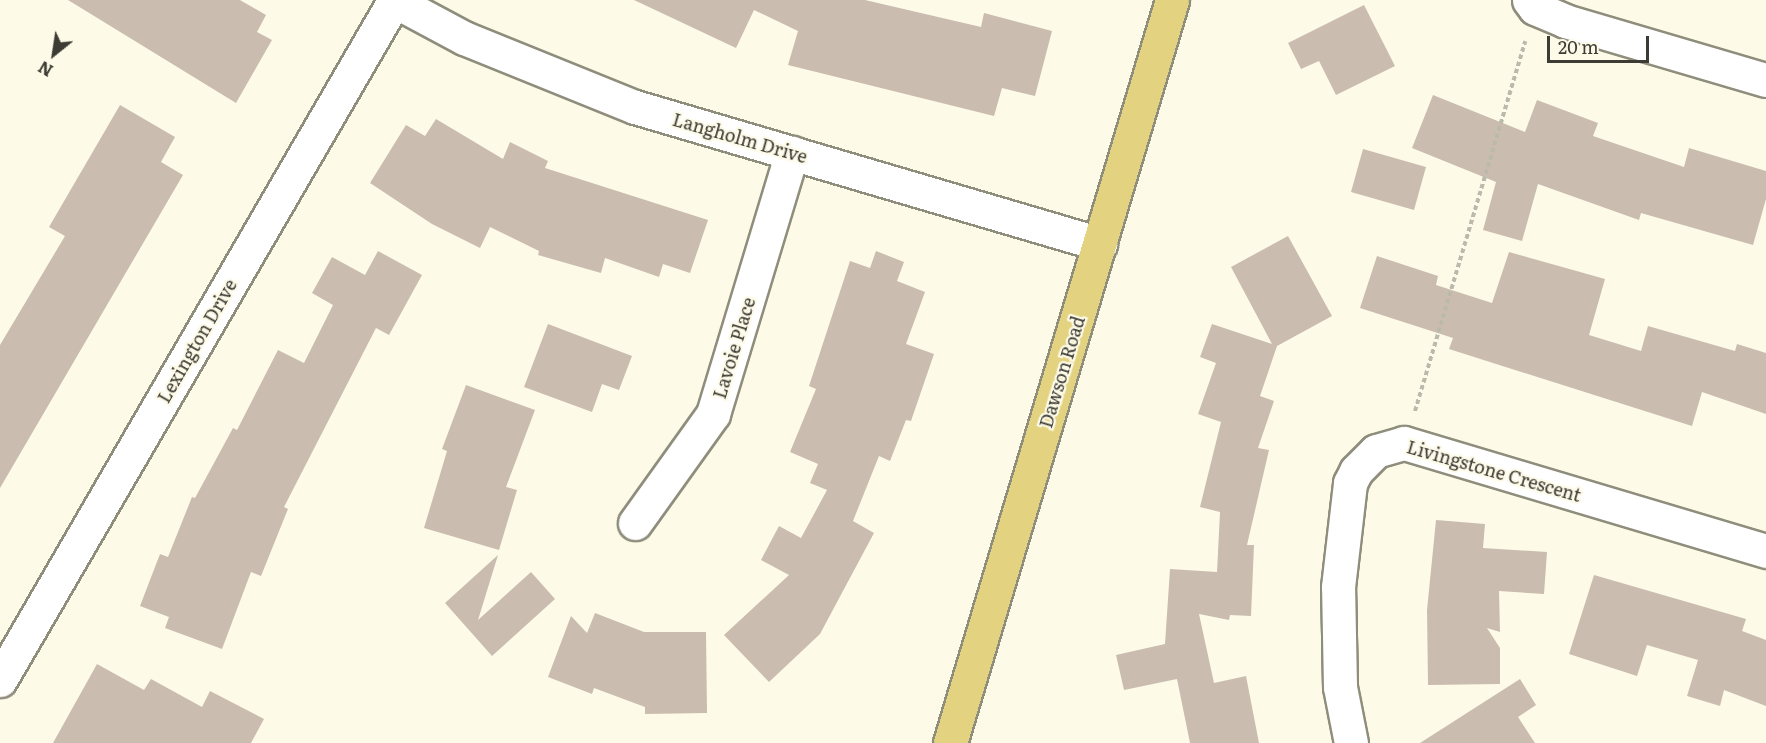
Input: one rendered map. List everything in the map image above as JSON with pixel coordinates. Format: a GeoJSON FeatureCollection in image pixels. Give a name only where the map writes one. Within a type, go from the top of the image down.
{"type":"FeatureCollection","features":[{"type":"Feature","properties":{"kind":"main road","name":"Dawson Road"},"geometry":{"type":"LineString","coordinates":[[950,743],[1172,0]]}},
{"type":"Feature","properties":{"kind":"street","name":"Langholm Drive"},"geometry":{"type":"LineString","coordinates":[[393,0],[464,38],[582,87],[792,153],[1100,244]]}},
{"type":"Feature","properties":{"kind":"street","name":"Lexington Drive"},"geometry":{"type":"LineString","coordinates":[[0,680],[393,0]]}},
{"type":"Feature","properties":{"kind":"street"},"geometry":{"type":"LineString","coordinates":[[1529,0],[1535,8],[1565,21],[1766,80]]}},
{"type":"Feature","properties":{"kind":"street","name":"Lavoie Place"},"geometry":{"type":"LineString","coordinates":[[635,523],[713,414],[792,153]]}},
{"type":"Feature","properties":{"kind":"street","name":"Livingstone Crescent"},"geometry":{"type":"LineString","coordinates":[[1351,743],[1340,687],[1338,587],[1350,483],[1356,471],[1376,451],[1404,443],[1766,551]]}},
{"type":"Feature","properties":{"kind":"path"},"geometry":{"type":"LineString","coordinates":[[1413,417],[1526,40]]}},
{"type":"Feature","properties":{"kind":"building"},"geometry":{"type":"Polygon","coordinates":[[[68,0],[240,0],[266,15],[257,32],[272,40],[236,103],[68,0]]]}},
{"type":"Feature","properties":{"kind":"building"},"geometry":{"type":"Polygon","coordinates":[[[634,0],[865,0],[981,27],[984,13],[1052,31],[1035,96],[1002,88],[994,116],[788,65],[798,31],[754,10],[736,48],[634,0]]]}},
{"type":"Feature","properties":{"kind":"building"},"geometry":{"type":"Polygon","coordinates":[[[1364,5],[1395,66],[1336,95],[1319,61],[1301,69],[1288,43],[1364,5]]]}},
{"type":"Feature","properties":{"kind":"building"},"geometry":{"type":"Polygon","coordinates":[[[1433,95],[1525,132],[1537,100],[1598,123],[1593,136],[1684,167],[1689,148],[1766,171],[1766,199],[1753,245],[1641,213],[1639,220],[1538,184],[1522,241],[1483,230],[1496,182],[1412,148],[1433,95]]]}},
{"type":"Feature","properties":{"kind":"building"},"geometry":{"type":"Polygon","coordinates":[[[120,105],[175,137],[161,162],[183,175],[0,488],[0,345],[65,236],[49,227],[120,105]]]}},
{"type":"Feature","properties":{"kind":"building"},"geometry":{"type":"Polygon","coordinates":[[[436,119],[503,159],[510,142],[548,161],[545,168],[708,220],[690,273],[663,264],[659,277],[605,258],[601,273],[538,255],[539,251],[490,227],[480,248],[432,224],[370,183],[406,125],[425,136],[436,119]]]}},
{"type":"Feature","properties":{"kind":"building"},"geometry":{"type":"Polygon","coordinates":[[[1363,149],[1426,167],[1414,210],[1351,192],[1363,149]]]}},
{"type":"Feature","properties":{"kind":"building"},"geometry":{"type":"Polygon","coordinates":[[[1288,236],[1332,316],[1277,346],[1260,396],[1274,401],[1258,448],[1269,450],[1247,545],[1254,545],[1251,616],[1230,615],[1229,620],[1199,614],[1214,683],[1246,676],[1259,743],[1190,743],[1177,679],[1124,690],[1116,655],[1165,644],[1170,569],[1217,572],[1220,512],[1200,507],[1221,422],[1198,414],[1216,363],[1200,357],[1212,324],[1272,344],[1231,267],[1288,236]]]}},
{"type":"Feature","properties":{"kind":"building"},"geometry":{"type":"Polygon","coordinates":[[[378,251],[422,275],[389,335],[376,328],[284,507],[288,509],[261,576],[251,572],[222,649],[165,628],[169,617],[140,606],[160,554],[168,557],[192,497],[195,498],[233,428],[237,430],[278,350],[304,363],[333,305],[312,293],[332,257],[365,275],[378,251]]]}},
{"type":"Feature","properties":{"kind":"building"},"geometry":{"type":"Polygon","coordinates":[[[876,251],[904,262],[897,281],[925,292],[906,344],[934,354],[911,421],[906,420],[890,461],[879,456],[853,521],[874,533],[820,634],[769,682],[724,635],[789,575],[761,560],[779,526],[801,538],[827,490],[810,483],[818,464],[790,452],[816,389],[809,386],[850,261],[870,268],[876,251]]]}},
{"type":"Feature","properties":{"kind":"building"},"geometry":{"type":"Polygon","coordinates":[[[1509,252],[1605,279],[1589,335],[1641,351],[1648,326],[1735,351],[1737,344],[1766,353],[1766,414],[1702,392],[1692,426],[1449,349],[1453,338],[1360,308],[1377,256],[1438,276],[1436,285],[1492,303],[1509,252]]]}},
{"type":"Feature","properties":{"kind":"building"},"geometry":{"type":"Polygon","coordinates":[[[548,324],[632,356],[619,390],[602,384],[592,412],[524,387],[548,324]]]}},
{"type":"Feature","properties":{"kind":"building"},"geometry":{"type":"Polygon","coordinates":[[[466,385],[535,410],[506,487],[517,490],[499,550],[424,528],[447,451],[442,449],[466,385]]]}},
{"type":"Feature","properties":{"kind":"building"},"geometry":{"type":"Polygon","coordinates":[[[1436,520],[1485,524],[1483,548],[1547,552],[1544,594],[1499,591],[1500,632],[1487,628],[1500,648],[1500,684],[1428,685],[1427,610],[1436,520]]]}},
{"type":"Feature","properties":{"kind":"building"},"geometry":{"type":"Polygon","coordinates":[[[498,555],[478,620],[531,572],[555,599],[492,656],[445,603],[498,555]]]}},
{"type":"Feature","properties":{"kind":"building"},"geometry":{"type":"Polygon","coordinates":[[[1594,575],[1746,619],[1742,631],[1766,640],[1766,706],[1724,690],[1720,706],[1687,696],[1698,660],[1647,645],[1637,676],[1569,654],[1594,575]]]}},
{"type":"Feature","properties":{"kind":"building"},"geometry":{"type":"Polygon","coordinates":[[[595,613],[644,632],[706,632],[707,713],[645,714],[645,707],[594,688],[592,694],[548,677],[571,616],[587,633],[595,613]]]}},
{"type":"Feature","properties":{"kind":"building"},"geometry":{"type":"Polygon","coordinates":[[[97,664],[144,690],[151,679],[202,707],[210,691],[264,719],[251,743],[53,743],[97,664]]]}},
{"type":"Feature","properties":{"kind":"building"},"geometry":{"type":"Polygon","coordinates":[[[1520,679],[1536,705],[1518,717],[1535,743],[1420,743],[1520,679]]]}}]}
